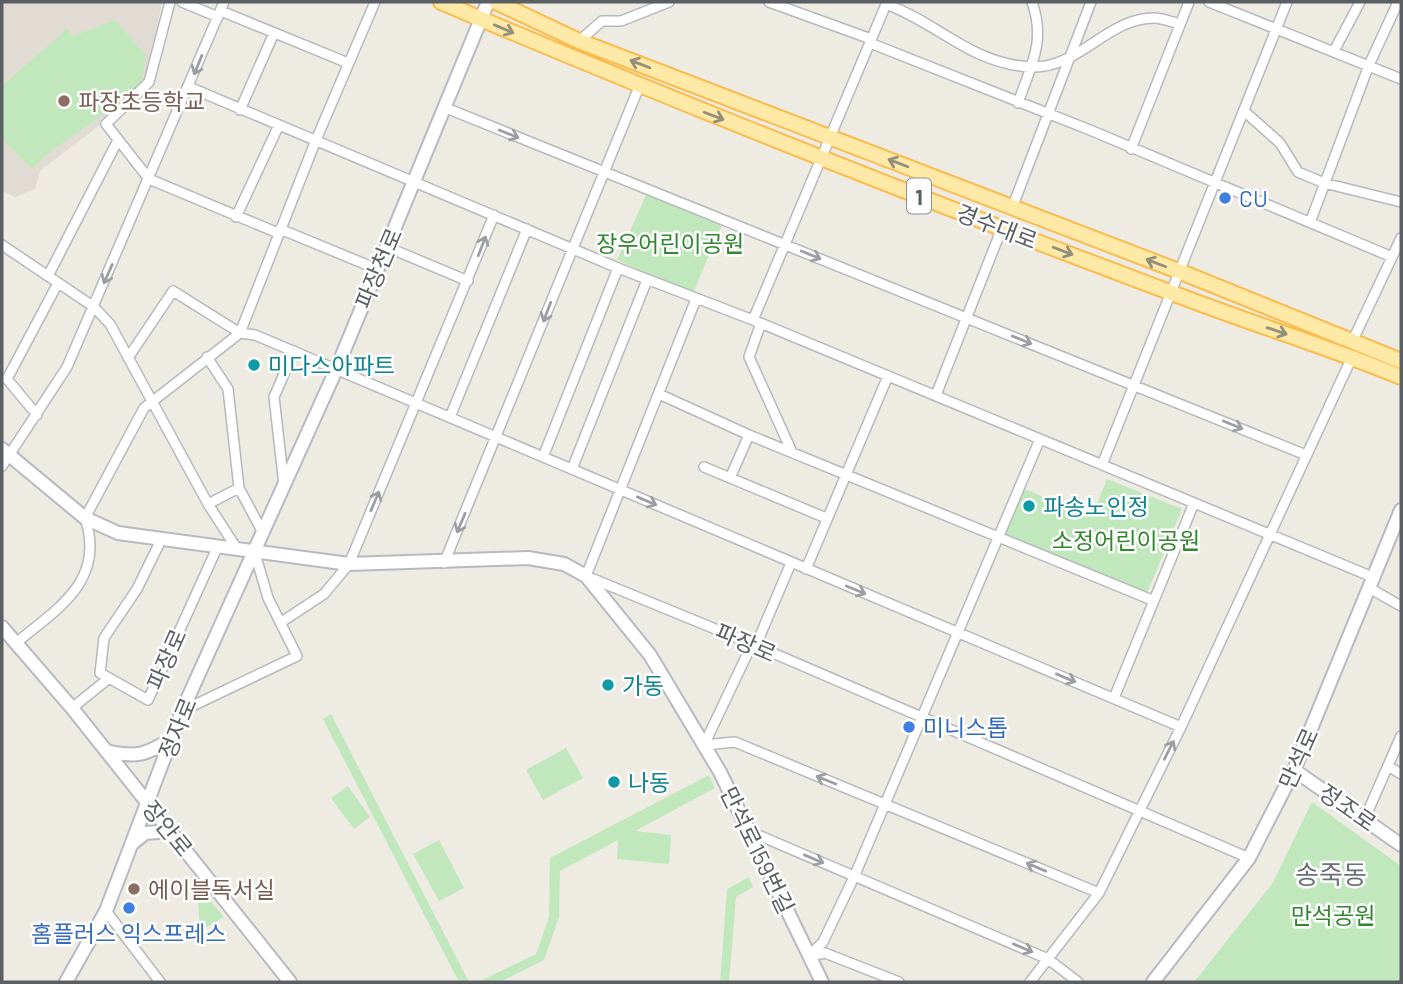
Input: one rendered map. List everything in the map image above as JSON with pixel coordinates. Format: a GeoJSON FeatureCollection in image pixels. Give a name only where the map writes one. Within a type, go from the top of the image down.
{"type":"FeatureCollection","features":[{"type":"Feature","properties":{"kind":"main road","name":"경수대로"},"geometry":{"type":"LineString","coordinates":[[442,2],[462,6],[482,19],[639,87],[1002,228],[1177,282],[1399,360]]}},
{"type":"Feature","properties":{"kind":"main road","name":"경수대로"},"geometry":{"type":"LineString","coordinates":[[496,2],[579,41],[1012,208],[1177,282],[1401,377]]}},
{"type":"Feature","properties":{"kind":"main road"},"geometry":{"type":"LineString","coordinates":[[1358,359],[1394,364],[1399,360]]}},
{"type":"Feature","properties":{"kind":"street"},"geometry":{"type":"LineString","coordinates":[[170,2],[149,82],[106,124],[118,141],[149,179],[236,217],[377,269]]}},
{"type":"Feature","properties":{"kind":"street"},"geometry":{"type":"LineString","coordinates":[[182,2],[221,10],[348,63]]}},
{"type":"Feature","properties":{"kind":"street"},"geometry":{"type":"LineString","coordinates":[[16,643],[71,597],[84,580],[90,535],[85,518],[144,408],[240,333],[279,231],[375,2]]}},
{"type":"Feature","properties":{"kind":"street","name":"파장천로"},"geometry":{"type":"LineString","coordinates":[[254,550],[336,370],[488,2]]}},
{"type":"Feature","properties":{"kind":"street"},"geometry":{"type":"LineString","coordinates":[[579,41],[603,21],[621,22],[669,2]]}},
{"type":"Feature","properties":{"kind":"street"},"geometry":{"type":"LineString","coordinates":[[1018,103],[1038,49],[1039,23],[1032,2]]}},
{"type":"Feature","properties":{"kind":"street"},"geometry":{"type":"LineString","coordinates":[[1012,208],[1091,2]]}},
{"type":"Feature","properties":{"kind":"street"},"geometry":{"type":"LineString","coordinates":[[1131,149],[1189,2]]}},
{"type":"Feature","properties":{"kind":"street"},"geometry":{"type":"LineString","coordinates":[[1209,2],[1401,79]]}},
{"type":"Feature","properties":{"kind":"street"},"geometry":{"type":"LineString","coordinates":[[1102,465],[1287,2]]}},
{"type":"Feature","properties":{"kind":"street"},"geometry":{"type":"LineString","coordinates":[[1334,51],[1360,2]]}},
{"type":"Feature","properties":{"kind":"street"},"geometry":{"type":"LineString","coordinates":[[1311,220],[1369,65],[1398,2]]}},
{"type":"Feature","properties":{"kind":"street"},"geometry":{"type":"LineString","coordinates":[[773,3],[1311,220],[1392,257]]}},
{"type":"Feature","properties":{"kind":"street"},"geometry":{"type":"LineString","coordinates":[[792,452],[749,357],[757,322],[784,244],[886,3],[940,29],[965,50],[990,60],[1030,67],[1045,67],[1070,59],[1119,27],[1137,21],[1154,18],[1180,24]]}},
{"type":"Feature","properties":{"kind":"street"},"geometry":{"type":"LineString","coordinates":[[4,457],[37,415],[66,367],[221,10]]}},
{"type":"Feature","properties":{"kind":"street"},"geometry":{"type":"LineString","coordinates":[[240,110],[274,33]]}},
{"type":"Feature","properties":{"kind":"street"},"geometry":{"type":"LineString","coordinates":[[189,87],[278,127],[647,280],[757,322],[1270,534],[1373,584],[1401,606]]}},
{"type":"Feature","properties":{"kind":"street"},"geometry":{"type":"LineString","coordinates":[[444,563],[639,87]]}},
{"type":"Feature","properties":{"kind":"street"},"geometry":{"type":"LineString","coordinates":[[446,108],[1306,455]]}},
{"type":"Feature","properties":{"kind":"street"},"geometry":{"type":"LineString","coordinates":[[1244,111],[1280,143],[1298,172],[1324,183],[1401,202]]}},
{"type":"Feature","properties":{"kind":"street"},"geometry":{"type":"LineString","coordinates":[[236,217],[278,127]]}},
{"type":"Feature","properties":{"kind":"street"},"geometry":{"type":"LineString","coordinates":[[48,276],[118,141]]}},
{"type":"Feature","properties":{"kind":"street"},"geometry":{"type":"LineString","coordinates":[[280,623],[324,594],[349,564],[494,215]]}},
{"type":"Feature","properties":{"kind":"street"},"geometry":{"type":"LineString","coordinates":[[936,395],[1002,228]]}},
{"type":"Feature","properties":{"kind":"street"},"geometry":{"type":"LineString","coordinates":[[450,417],[527,229]]}},
{"type":"Feature","properties":{"kind":"street"},"geometry":{"type":"LineString","coordinates":[[1352,342],[1401,238]]}},
{"type":"Feature","properties":{"kind":"street"},"geometry":{"type":"LineString","coordinates":[[387,247],[468,281]]}},
{"type":"Feature","properties":{"kind":"street"},"geometry":{"type":"LineString","coordinates":[[3,248],[94,307],[110,324],[208,504],[237,549]]}},
{"type":"Feature","properties":{"kind":"street"},"geometry":{"type":"LineString","coordinates":[[543,457],[618,268]]}},
{"type":"Feature","properties":{"kind":"street"},"geometry":{"type":"LineString","coordinates":[[572,469],[647,280]]}},
{"type":"Feature","properties":{"kind":"street"},"geometry":{"type":"LineString","coordinates":[[37,415],[7,379],[58,283]]}},
{"type":"Feature","properties":{"kind":"street"},"geometry":{"type":"LineString","coordinates":[[128,358],[173,291],[240,333],[255,335],[294,351],[791,564],[959,631],[1181,727]]}},
{"type":"Feature","properties":{"kind":"street"},"geometry":{"type":"LineString","coordinates":[[586,576],[696,299]]}},
{"type":"Feature","properties":{"kind":"street"},"geometry":{"type":"LineString","coordinates":[[284,488],[274,397],[294,351]]}},
{"type":"Feature","properties":{"kind":"street"},"geometry":{"type":"LineString","coordinates":[[207,357],[228,389],[239,488],[262,531]]}},
{"type":"Feature","properties":{"kind":"street"},"geometry":{"type":"LineString","coordinates":[[1030,982],[1099,893],[1181,727],[1306,455],[1358,359]]}},
{"type":"Feature","properties":{"kind":"street"},"geometry":{"type":"LineString","coordinates":[[806,569],[888,376]]}},
{"type":"Feature","properties":{"kind":"street"},"geometry":{"type":"LineString","coordinates":[[659,394],[749,435],[1000,535],[1152,600]]}},
{"type":"Feature","properties":{"kind":"street"},"geometry":{"type":"LineString","coordinates":[[730,478],[749,435]]}},
{"type":"Feature","properties":{"kind":"street"},"geometry":{"type":"LineString","coordinates":[[809,956],[823,942],[854,877],[1040,439]]}},
{"type":"Feature","properties":{"kind":"street","name":"파장로"},"geometry":{"type":"LineString","coordinates":[[4,457],[85,518],[118,533],[217,548],[254,550],[307,561],[349,564],[444,563],[528,558],[564,564],[586,576],[754,644],[1249,858]]}},
{"type":"Feature","properties":{"kind":"street"},"geometry":{"type":"LineString","coordinates":[[704,467],[826,518]]}},
{"type":"Feature","properties":{"kind":"street"},"geometry":{"type":"LineString","coordinates":[[208,504],[239,488]]}},
{"type":"Feature","properties":{"kind":"street"},"geometry":{"type":"LineString","coordinates":[[1114,698],[1194,503]]}},
{"type":"Feature","properties":{"kind":"street","name":"만석로"},"geometry":{"type":"LineString","coordinates":[[1153,982],[1249,858],[1294,770],[1373,584],[1401,510]]}},
{"type":"Feature","properties":{"kind":"street","name":"파장로"},"geometry":{"type":"LineString","coordinates":[[161,540],[137,589],[104,638],[100,673],[148,700],[217,548]]}},
{"type":"Feature","properties":{"kind":"street"},"geometry":{"type":"LineString","coordinates":[[183,711],[297,656],[268,598],[254,550]]}},
{"type":"Feature","properties":{"kind":"street","name":"정자로"},"geometry":{"type":"LineString","coordinates":[[65,982],[106,911],[183,711],[254,550]]}},
{"type":"Feature","properties":{"kind":"street"},"geometry":{"type":"LineString","coordinates":[[704,745],[791,564]]}},
{"type":"Feature","properties":{"kind":"street","name":"만석로159번길"},"geometry":{"type":"LineString","coordinates":[[586,576],[650,656],[704,745],[751,832],[822,982]]}},
{"type":"Feature","properties":{"kind":"street","name":"장안로"},"geometry":{"type":"LineString","coordinates":[[2,627],[72,708],[289,982]]}},
{"type":"Feature","properties":{"kind":"street"},"geometry":{"type":"LineString","coordinates":[[72,708],[108,678]]}},
{"type":"Feature","properties":{"kind":"street"},"geometry":{"type":"LineString","coordinates":[[1365,818],[1401,736]]}},
{"type":"Feature","properties":{"kind":"street"},"geometry":{"type":"LineString","coordinates":[[106,751],[129,756],[148,753],[172,738]]}},
{"type":"Feature","properties":{"kind":"street"},"geometry":{"type":"LineString","coordinates":[[704,745],[735,742],[1099,893]]}},
{"type":"Feature","properties":{"kind":"street"},"geometry":{"type":"LineString","coordinates":[[1388,766],[1401,774]]}},
{"type":"Feature","properties":{"kind":"street","name":"정조로"},"geometry":{"type":"LineString","coordinates":[[1294,770],[1401,845]]}},
{"type":"Feature","properties":{"kind":"street"},"geometry":{"type":"LineString","coordinates":[[132,843],[145,832],[170,831]]}},
{"type":"Feature","properties":{"kind":"street"},"geometry":{"type":"LineString","coordinates":[[751,832],[1048,959],[1078,982]]}},
{"type":"Feature","properties":{"kind":"street"},"geometry":{"type":"LineString","coordinates":[[106,911],[160,982]]}},
{"type":"Feature","properties":{"kind":"street"},"geometry":{"type":"LineString","coordinates":[[809,956],[825,953],[899,982]]}},
{"type":"Feature","properties":{"kind":"shaded area","name":"파장초등학교"},"geometry":{"type":"Polygon","coordinates":[[[2,2],[162,2],[147,81],[105,121],[40,171],[35,189],[15,197],[2,191],[2,2]]]}},
{"type":"Feature","properties":{"kind":"green space"},"geometry":{"type":"Polygon","coordinates":[[[115,20],[146,55],[141,88],[47,154],[32,169],[2,138],[2,86],[67,29],[73,36],[115,20]]]}},
{"type":"Feature","properties":{"kind":"green space","name":"장우어린이공원"},"geometry":{"type":"Polygon","coordinates":[[[647,193],[722,225],[693,293],[617,260],[647,193]]]}},
{"type":"Feature","properties":{"kind":"green space","name":"소정어린이공원"},"geometry":{"type":"Polygon","coordinates":[[[1107,479],[1182,509],[1147,593],[1005,535],[1024,489],[1092,516],[1107,479]]]}},
{"type":"Feature","properties":{"kind":"green space"},"geometry":{"type":"Polygon","coordinates":[[[331,714],[469,982],[459,982],[323,719],[331,714]]]}},
{"type":"Feature","properties":{"kind":"green space"},"geometry":{"type":"Polygon","coordinates":[[[566,748],[583,778],[543,800],[526,770],[566,748]]]}},
{"type":"Feature","properties":{"kind":"green space"},"geometry":{"type":"Polygon","coordinates":[[[709,775],[715,788],[635,831],[671,835],[669,864],[617,859],[618,840],[560,871],[559,917],[544,960],[500,982],[478,982],[536,954],[549,917],[550,858],[709,775]]]}},
{"type":"Feature","properties":{"kind":"green space"},"geometry":{"type":"Polygon","coordinates":[[[348,786],[370,817],[354,829],[331,798],[348,786]]]}},
{"type":"Feature","properties":{"kind":"green space","name":"만석공원"},"geometry":{"type":"Polygon","coordinates":[[[1312,802],[1401,866],[1401,982],[1194,982],[1272,884],[1312,802]]]}},
{"type":"Feature","properties":{"kind":"green space"},"geometry":{"type":"Polygon","coordinates":[[[439,840],[464,888],[439,901],[413,854],[439,840]]]}},
{"type":"Feature","properties":{"kind":"green space"},"geometry":{"type":"Polygon","coordinates":[[[749,877],[753,887],[736,897],[729,982],[720,982],[727,889],[749,877]]]}},
{"type":"Feature","properties":{"kind":"green space"},"geometry":{"type":"Polygon","coordinates":[[[197,884],[224,917],[200,931],[197,884]]]}},
{"type":"Feature","properties":{"kind":"place","name":"파장초등학교"},"geometry":{"type":"Point","coordinates":[64,101]}},
{"type":"Feature","properties":{"kind":"place","name":"CU"},"geometry":{"type":"Point","coordinates":[1225,198]}},
{"type":"Feature","properties":{"kind":"place","name":"미다스아파트"},"geometry":{"type":"Point","coordinates":[254,365]}},
{"type":"Feature","properties":{"kind":"place","name":"파송노인정"},"geometry":{"type":"Point","coordinates":[1029,506]}},
{"type":"Feature","properties":{"kind":"place","name":"가동"},"geometry":{"type":"Point","coordinates":[608,685]}},
{"type":"Feature","properties":{"kind":"place","name":"미니스톱"},"geometry":{"type":"Point","coordinates":[909,727]}},
{"type":"Feature","properties":{"kind":"place","name":"나동"},"geometry":{"type":"Point","coordinates":[614,782]}},
{"type":"Feature","properties":{"kind":"place","name":"에이블독서실"},"geometry":{"type":"Point","coordinates":[134,889]}},
{"type":"Feature","properties":{"kind":"place","name":"홈플러스 익스프레스"},"geometry":{"type":"Point","coordinates":[129,908]}},
{"type":"Feature","properties":{"kind":"district","name":"송죽동"},"geometry":{"type":"Point","coordinates":[1331,873]}}]}
